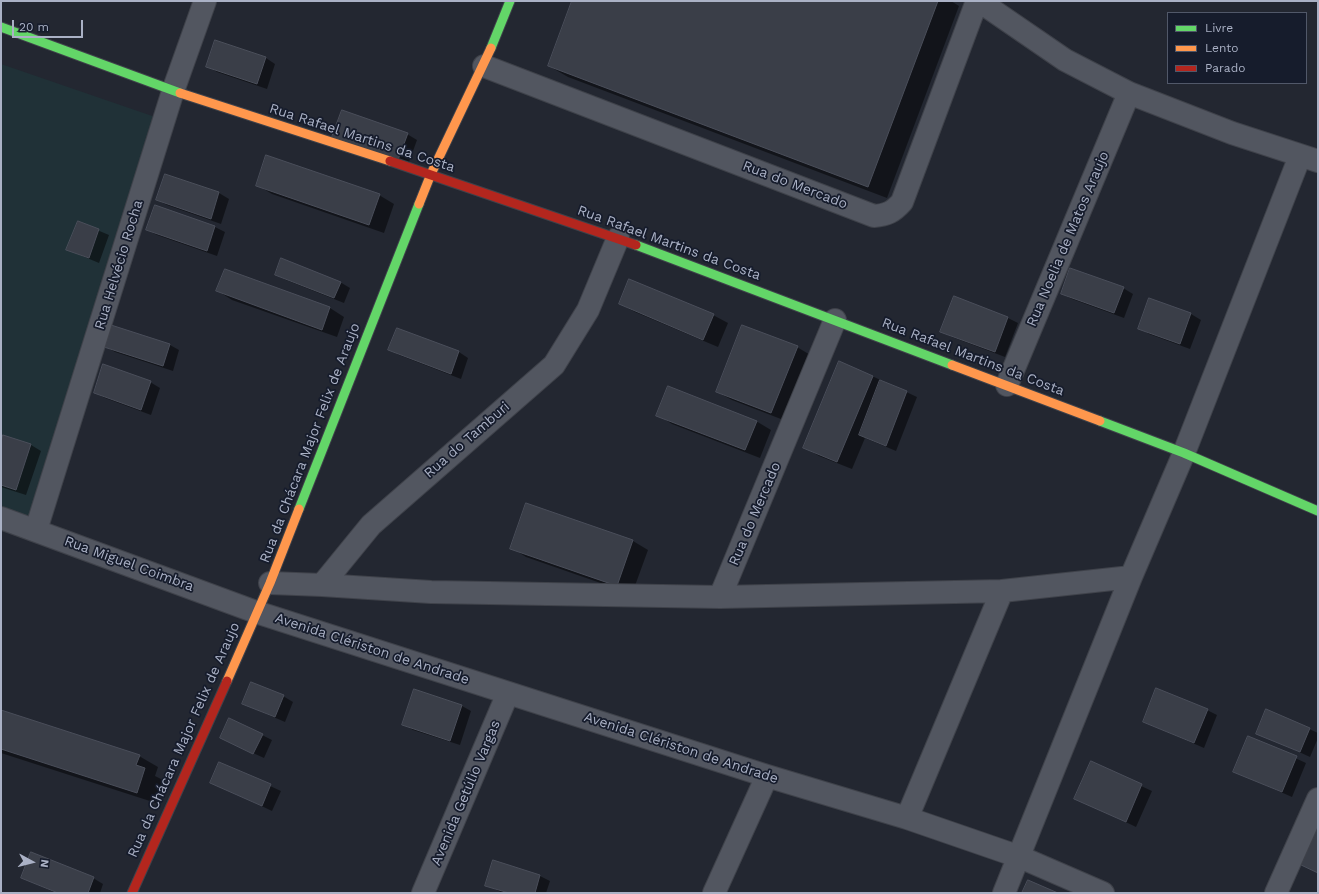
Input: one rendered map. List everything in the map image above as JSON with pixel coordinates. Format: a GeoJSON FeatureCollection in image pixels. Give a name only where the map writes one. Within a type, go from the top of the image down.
{"type":"FeatureCollection","features":[{"type":"Feature","properties":{"kind":"street","name":"Rua Helvécio Rocha"},"geometry":{"type":"LineString","coordinates":[[36,530],[173,91],[205,1]]}},
{"type":"Feature","properties":{"kind":"street","name":"Rua da Chácara Major Felix de Araujo"},"geometry":{"type":"LineString","coordinates":[[132,893],[270,583],[431,174],[484,66],[510,1]]}},
{"type":"Feature","properties":{"kind":"street","name":"Rua do Mercado"},"geometry":{"type":"LineString","coordinates":[[484,66],[874,216],[886,215],[894,211],[902,202],[978,1]]}},
{"type":"Feature","properties":{"kind":"street"},"geometry":{"type":"LineString","coordinates":[[978,1],[1065,60],[1129,93],[1232,133],[1309,158],[1131,577],[1020,857],[1004,893]]}},
{"type":"Feature","properties":{"kind":"street","name":"Rua Rafael Martins da Costa"},"geometry":{"type":"LineString","coordinates":[[1,27],[173,91],[431,174],[618,238],[1184,453],[1318,511]]}},
{"type":"Feature","properties":{"kind":"street","name":"Rua Noelia de Matos Araujo"},"geometry":{"type":"LineString","coordinates":[[1007,385],[1129,93]]}},
{"type":"Feature","properties":{"kind":"street","name":"Rua do Tamburi"},"geometry":{"type":"LineString","coordinates":[[322,585],[371,525],[554,365],[588,310],[618,238]]}},
{"type":"Feature","properties":{"kind":"street","name":"Rua do Mercado"},"geometry":{"type":"LineString","coordinates":[[720,597],[835,320]]}},
{"type":"Feature","properties":{"kind":"street","name":"Rua Miguel Coimbra"},"geometry":{"type":"LineString","coordinates":[[1,518],[256,612]]}},
{"type":"Feature","properties":{"kind":"street"},"geometry":{"type":"LineString","coordinates":[[270,583],[431,592],[720,597],[1002,591],[1131,577]]}},
{"type":"Feature","properties":{"kind":"street"},"geometry":{"type":"LineString","coordinates":[[907,818],[1002,591]]}},
{"type":"Feature","properties":{"kind":"street","name":"Avenida Clériston de Andrade"},"geometry":{"type":"LineString","coordinates":[[256,612],[767,776],[907,818],[1020,857],[1103,893]]}},
{"type":"Feature","properties":{"kind":"street","name":"Avenida Getúlio Vargas"},"geometry":{"type":"LineString","coordinates":[[423,893],[508,693]]}},
{"type":"Feature","properties":{"kind":"street"},"geometry":{"type":"LineString","coordinates":[[714,893],[767,776]]}},
{"type":"Feature","properties":{"kind":"street"},"geometry":{"type":"LineString","coordinates":[[1276,893],[1318,799]]}},
{"type":"Feature","properties":{"kind":"shaded area"},"geometry":{"type":"Polygon","coordinates":[[[1,64],[161,119],[32,522],[1,512],[1,64]]]}},
{"type":"Feature","properties":{"kind":"building"},"geometry":{"type":"Polygon","coordinates":[[[572,1],[938,1],[868,187],[548,66],[572,1]]]}},
{"type":"Feature","properties":{"kind":"building"},"geometry":{"type":"Polygon","coordinates":[[[215,40],[266,57],[257,84],[206,67],[215,40]]]}},
{"type":"Feature","properties":{"kind":"building"},"geometry":{"type":"Polygon","coordinates":[[[342,110],[408,133],[398,160],[332,137],[342,110]]]}},
{"type":"Feature","properties":{"kind":"building"},"geometry":{"type":"Polygon","coordinates":[[[266,155],[380,194],[369,225],[256,186],[266,155]]]}},
{"type":"Feature","properties":{"kind":"building"},"geometry":{"type":"Polygon","coordinates":[[[165,174],[219,192],[211,219],[156,200],[165,174]]]}},
{"type":"Feature","properties":{"kind":"building"},"geometry":{"type":"Polygon","coordinates":[[[155,205],[215,226],[207,251],[146,230],[155,205]]]}},
{"type":"Feature","properties":{"kind":"building"},"geometry":{"type":"Polygon","coordinates":[[[78,221],[99,229],[89,258],[66,250],[78,221]]]}},
{"type":"Feature","properties":{"kind":"building"},"geometry":{"type":"Polygon","coordinates":[[[281,258],[341,282],[334,298],[275,275],[281,258]]]}},
{"type":"Feature","properties":{"kind":"building"},"geometry":{"type":"Polygon","coordinates":[[[1070,268],[1124,287],[1114,313],[1061,294],[1070,268]]]}},
{"type":"Feature","properties":{"kind":"building"},"geometry":{"type":"Polygon","coordinates":[[[225,269],[330,307],[322,330],[216,291],[225,269]]]}},
{"type":"Feature","properties":{"kind":"building"},"geometry":{"type":"Polygon","coordinates":[[[629,279],[714,314],[703,340],[619,304],[629,279]]]}},
{"type":"Feature","properties":{"kind":"building"},"geometry":{"type":"Polygon","coordinates":[[[954,296],[1008,317],[995,352],[940,332],[954,296]]]}},
{"type":"Feature","properties":{"kind":"building"},"geometry":{"type":"Polygon","coordinates":[[[1149,298],[1191,313],[1180,344],[1138,329],[1149,298]]]}},
{"type":"Feature","properties":{"kind":"building"},"geometry":{"type":"Polygon","coordinates":[[[111,325],[170,344],[163,366],[104,347],[111,325]]]}},
{"type":"Feature","properties":{"kind":"building"},"geometry":{"type":"Polygon","coordinates":[[[742,325],[798,346],[771,413],[716,392],[742,325]]]}},
{"type":"Feature","properties":{"kind":"building"},"geometry":{"type":"Polygon","coordinates":[[[397,328],[459,351],[451,374],[388,350],[397,328]]]}},
{"type":"Feature","properties":{"kind":"building"},"geometry":{"type":"Polygon","coordinates":[[[839,361],[873,376],[837,462],[803,448],[839,361]]]}},
{"type":"Feature","properties":{"kind":"building"},"geometry":{"type":"Polygon","coordinates":[[[103,364],[151,381],[141,410],[94,393],[103,364]]]}},
{"type":"Feature","properties":{"kind":"building"},"geometry":{"type":"Polygon","coordinates":[[[880,380],[907,391],[886,446],[859,435],[880,380]]]}},
{"type":"Feature","properties":{"kind":"building"},"geometry":{"type":"Polygon","coordinates":[[[668,386],[757,421],[745,450],[656,416],[668,386]]]}},
{"type":"Feature","properties":{"kind":"building"},"geometry":{"type":"Polygon","coordinates":[[[3,435],[31,444],[16,490],[1,485],[1,443],[3,435]]]}},
{"type":"Feature","properties":{"kind":"building"},"geometry":{"type":"Polygon","coordinates":[[[526,503],[633,540],[617,586],[510,549],[526,503]]]}},
{"type":"Feature","properties":{"kind":"building"},"geometry":{"type":"Polygon","coordinates":[[[251,682],[284,695],[275,717],[242,704],[251,682]]]}},
{"type":"Feature","properties":{"kind":"building"},"geometry":{"type":"Polygon","coordinates":[[[1156,688],[1208,709],[1194,743],[1143,722],[1156,688]]]}},
{"type":"Feature","properties":{"kind":"building"},"geometry":{"type":"Polygon","coordinates":[[[414,689],[462,705],[450,741],[402,725],[414,689]]]}},
{"type":"Feature","properties":{"kind":"building"},"geometry":{"type":"Polygon","coordinates":[[[1266,709],[1310,728],[1300,752],[1256,734],[1266,709]]]}},
{"type":"Feature","properties":{"kind":"building"},"geometry":{"type":"Polygon","coordinates":[[[1,710],[140,755],[136,765],[145,768],[137,793],[1,749],[1,710]]]}},
{"type":"Feature","properties":{"kind":"building"},"geometry":{"type":"Polygon","coordinates":[[[229,718],[263,734],[253,754],[220,738],[229,718]]]}},
{"type":"Feature","properties":{"kind":"building"},"geometry":{"type":"Polygon","coordinates":[[[1248,736],[1297,756],[1282,792],[1233,772],[1248,736]]]}},
{"type":"Feature","properties":{"kind":"building"},"geometry":{"type":"Polygon","coordinates":[[[1091,761],[1142,784],[1126,822],[1074,799],[1091,761]]]}},
{"type":"Feature","properties":{"kind":"building"},"geometry":{"type":"Polygon","coordinates":[[[219,762],[271,784],[262,806],[210,783],[219,762]]]}},
{"type":"Feature","properties":{"kind":"building"},"geometry":{"type":"Polygon","coordinates":[[[1316,829],[1318,830],[1318,873],[1299,864],[1316,829]]]}},
{"type":"Feature","properties":{"kind":"building"},"geometry":{"type":"Polygon","coordinates":[[[31,852],[94,877],[88,893],[58,893],[21,878],[31,852]]]}},
{"type":"Feature","properties":{"kind":"building"},"geometry":{"type":"Polygon","coordinates":[[[493,860],[540,875],[535,893],[509,893],[485,886],[493,860]]]}},
{"type":"Feature","properties":{"kind":"building"},"geometry":{"type":"Polygon","coordinates":[[[1028,880],[1058,893],[1022,893],[1028,880]]]}},
{"type":"Feature","properties":{"kind":"traffic: fast"},"geometry":{"type":"LineString","coordinates":[[491,48],[510,1]]}},
{"type":"Feature","properties":{"kind":"traffic: fast"},"geometry":{"type":"LineString","coordinates":[[1,27],[180,93]]}},
{"type":"Feature","properties":{"kind":"traffic: fast"},"geometry":{"type":"LineString","coordinates":[[299,509],[419,204]]}},
{"type":"Feature","properties":{"kind":"traffic: fast"},"geometry":{"type":"LineString","coordinates":[[636,245],[952,365]]}},
{"type":"Feature","properties":{"kind":"traffic: fast"},"geometry":{"type":"LineString","coordinates":[[1100,421],[1184,453],[1318,511]]}},
{"type":"Feature","properties":{"kind":"traffic: slow"},"geometry":{"type":"LineString","coordinates":[[419,204],[431,174],[491,48]]}},
{"type":"Feature","properties":{"kind":"traffic: slow"},"geometry":{"type":"LineString","coordinates":[[180,93],[390,161]]}},
{"type":"Feature","properties":{"kind":"traffic: slow"},"geometry":{"type":"LineString","coordinates":[[952,365],[1100,421]]}},
{"type":"Feature","properties":{"kind":"traffic: slow"},"geometry":{"type":"LineString","coordinates":[[227,681],[270,583],[299,509]]}},
{"type":"Feature","properties":{"kind":"traffic: jam"},"geometry":{"type":"LineString","coordinates":[[390,161],[636,245]]}},
{"type":"Feature","properties":{"kind":"traffic: jam"},"geometry":{"type":"LineString","coordinates":[[132,893],[227,681]]}}]}
